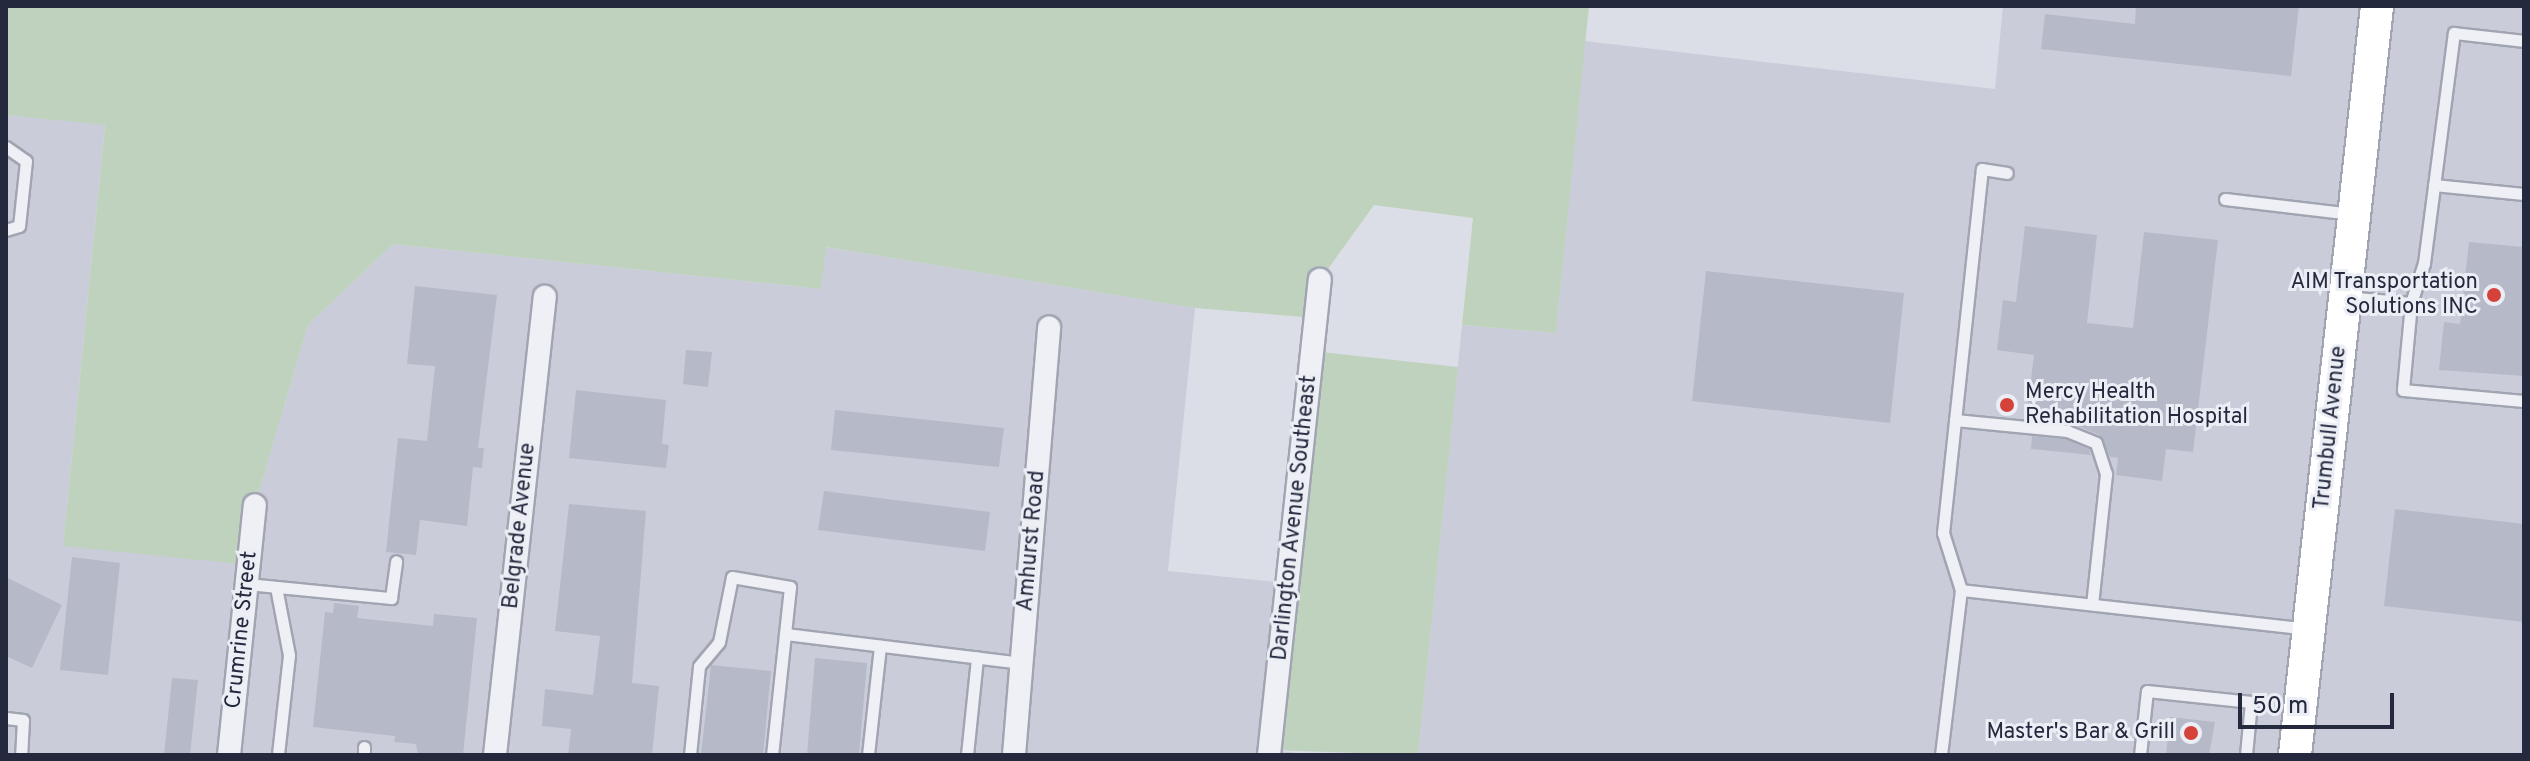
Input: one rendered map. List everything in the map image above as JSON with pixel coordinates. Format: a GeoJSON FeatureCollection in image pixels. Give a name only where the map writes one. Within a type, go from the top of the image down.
{"type":"FeatureCollection","features":[{"type":"Feature","properties":{"kind":"street","name":"Trumbull Avenue"},"geometry":{"type":"LineString","coordinates":[[2295,755],[2377,6]]}},
{"type":"Feature","properties":{"kind":"street","name":"Darlington Avenue Southeast"},"geometry":{"type":"LineString","coordinates":[[1269,755],[1320,280]]}},
{"type":"Feature","properties":{"kind":"street","name":"Belgrade Avenue"},"geometry":{"type":"LineString","coordinates":[[495,755],[545,297]]}},
{"type":"Feature","properties":{"kind":"street","name":"Amhurst Road"},"geometry":{"type":"LineString","coordinates":[[1014,755],[1049,327]]}},
{"type":"Feature","properties":{"kind":"street","name":"Crumrine Street"},"geometry":{"type":"LineString","coordinates":[[229,755],[255,505]]}},
{"type":"Feature","properties":{"kind":"lane"},"geometry":{"type":"LineString","coordinates":[[2524,41],[2454,33],[2424,263],[2411,303],[2403,390],[2524,401]]}},
{"type":"Feature","properties":{"kind":"lane"},"geometry":{"type":"LineString","coordinates":[[6,147],[26,161],[19,226],[6,230]]}},
{"type":"Feature","properties":{"kind":"lane"},"geometry":{"type":"LineString","coordinates":[[1941,755],[1961,590],[1943,533],[1982,169],[2007,173]]}},
{"type":"Feature","properties":{"kind":"lane"},"geometry":{"type":"LineString","coordinates":[[2434,185],[2524,194]]}},
{"type":"Feature","properties":{"kind":"lane"},"geometry":{"type":"LineString","coordinates":[[2225,199],[2354,214]]}},
{"type":"Feature","properties":{"kind":"lane"},"geometry":{"type":"LineString","coordinates":[[2345,297],[2411,303]]}},
{"type":"Feature","properties":{"kind":"lane"},"geometry":{"type":"LineString","coordinates":[[1955,420],[2067,431],[2096,443],[2106,474],[2092,604]]}},
{"type":"Feature","properties":{"kind":"lane"},"geometry":{"type":"LineString","coordinates":[[247,584],[391,598],[396,561]]}},
{"type":"Feature","properties":{"kind":"lane"},"geometry":{"type":"LineString","coordinates":[[690,755],[699,666],[719,642],[728,580],[790,587],[772,755]]}},
{"type":"Feature","properties":{"kind":"lane"},"geometry":{"type":"LineString","coordinates":[[276,587],[289,655],[278,755]]}},
{"type":"Feature","properties":{"kind":"lane"},"geometry":{"type":"LineString","coordinates":[[1961,590],[2309,629]]}},
{"type":"Feature","properties":{"kind":"lane"},"geometry":{"type":"LineString","coordinates":[[785,634],[1022,663]]}},
{"type":"Feature","properties":{"kind":"lane"},"geometry":{"type":"LineString","coordinates":[[868,755],[880,646]]}},
{"type":"Feature","properties":{"kind":"lane"},"geometry":{"type":"LineString","coordinates":[[967,755],[977,658]]}},
{"type":"Feature","properties":{"kind":"lane"},"geometry":{"type":"LineString","coordinates":[[2140,755],[2147,691],[2251,702],[2246,755]]}},
{"type":"Feature","properties":{"kind":"lane"},"geometry":{"type":"LineString","coordinates":[[6,718],[23,720],[21,755]]}},
{"type":"Feature","properties":{"kind":"shaded area"},"geometry":{"type":"Polygon","coordinates":[[[2003,6],[2524,6],[2524,755],[1418,755],[1462,325],[1556,333],[1585,41],[1995,89],[2003,6]]]}},
{"type":"Feature","properties":{"kind":"shaded area"},"geometry":{"type":"Polygon","coordinates":[[[6,115],[105,124],[63,546],[255,505],[308,325],[393,244],[821,289],[825,247],[1195,308],[1168,571],[1288,583],[1270,750],[1317,755],[6,755],[6,115]]]}},
{"type":"Feature","properties":{"kind":"green space"},"geometry":{"type":"Polygon","coordinates":[[[6,6],[1589,6],[1556,333],[1462,325],[1473,218],[1374,205],[1320,280],[1316,318],[1195,308],[826,247],[821,289],[393,244],[308,325],[255,505],[249,565],[63,546],[105,125],[6,115],[6,6]]]}},
{"type":"Feature","properties":{"kind":"green space"},"geometry":{"type":"Polygon","coordinates":[[[1312,351],[1458,367],[1418,755],[1270,750],[1312,351]]]}},
{"type":"Feature","properties":{"kind":"building"},"geometry":{"type":"Polygon","coordinates":[[[2136,6],[2299,6],[2291,76],[2041,49],[2045,14],[2135,24],[2136,6]]]}},
{"type":"Feature","properties":{"kind":"building"},"geometry":{"type":"Polygon","coordinates":[[[2025,226],[2097,235],[2087,323],[2133,328],[2144,232],[2218,240],[2193,452],[2166,449],[2162,481],[2116,475],[2118,458],[2110,457],[2100,435],[2070,423],[2034,419],[2036,404],[2028,403],[2034,355],[1997,350],[2003,300],[2016,302],[2025,226]]]}},
{"type":"Feature","properties":{"kind":"building","name":"AIM Transportation Solutions INC"},"geometry":{"type":"Polygon","coordinates":[[[2469,242],[2524,247],[2524,376],[2439,370],[2444,322],[2460,324],[2469,242]]]}},
{"type":"Feature","properties":{"kind":"building"},"geometry":{"type":"Polygon","coordinates":[[[1706,271],[1904,293],[1890,423],[1692,401],[1706,271]]]}},
{"type":"Feature","properties":{"kind":"building"},"geometry":{"type":"Polygon","coordinates":[[[415,286],[497,295],[478,448],[484,448],[482,468],[473,467],[467,526],[420,520],[416,555],[386,552],[398,438],[427,441],[435,366],[407,364],[415,286]]]}},
{"type":"Feature","properties":{"kind":"building"},"geometry":{"type":"Polygon","coordinates":[[[686,350],[712,352],[708,387],[683,384],[686,350]]]}},
{"type":"Feature","properties":{"kind":"building"},"geometry":{"type":"Polygon","coordinates":[[[576,390],[666,400],[662,444],[669,445],[666,468],[569,458],[576,390]]]}},
{"type":"Feature","properties":{"kind":"building"},"geometry":{"type":"Polygon","coordinates":[[[835,410],[1004,428],[999,467],[831,450],[835,410]]]}},
{"type":"Feature","properties":{"kind":"building"},"geometry":{"type":"Polygon","coordinates":[[[2032,436],[2065,439],[2089,449],[2091,455],[2031,449],[2032,436]]]}},
{"type":"Feature","properties":{"kind":"building"},"geometry":{"type":"Polygon","coordinates":[[[824,491],[990,512],[985,551],[818,530],[824,491]]]}},
{"type":"Feature","properties":{"kind":"building"},"geometry":{"type":"Polygon","coordinates":[[[569,504],[646,511],[632,683],[659,686],[652,755],[568,755],[571,729],[542,726],[545,689],[593,695],[600,636],[555,631],[569,504]]]}},
{"type":"Feature","properties":{"kind":"building"},"geometry":{"type":"Polygon","coordinates":[[[2395,509],[2524,524],[2524,622],[2384,606],[2395,509]]]}},
{"type":"Feature","properties":{"kind":"building"},"geometry":{"type":"Polygon","coordinates":[[[72,557],[120,563],[108,675],[60,670],[72,557]]]}},
{"type":"Feature","properties":{"kind":"building"},"geometry":{"type":"Polygon","coordinates":[[[6,577],[62,605],[32,668],[6,656],[6,577]]]}},
{"type":"Feature","properties":{"kind":"building"},"geometry":{"type":"Polygon","coordinates":[[[334,603],[359,606],[357,618],[433,626],[434,614],[477,618],[463,755],[418,755],[416,744],[394,742],[395,736],[313,727],[325,612],[333,613],[334,603]]]}},
{"type":"Feature","properties":{"kind":"building"},"geometry":{"type":"Polygon","coordinates":[[[815,658],[867,663],[859,755],[807,755],[815,658]]]}},
{"type":"Feature","properties":{"kind":"building"},"geometry":{"type":"Polygon","coordinates":[[[711,665],[771,671],[763,755],[701,755],[711,665]]]}},
{"type":"Feature","properties":{"kind":"building"},"geometry":{"type":"Polygon","coordinates":[[[172,678],[198,680],[190,755],[164,755],[172,678]]]}},
{"type":"Feature","properties":{"kind":"building","name":"Master's Bar & Grill"},"geometry":{"type":"Polygon","coordinates":[[[2170,717],[2215,722],[2209,755],[2166,755],[2170,717]]]}},
{"type":"Feature","properties":{"kind":"place","name":"AIM Transportation Solutions INC"},"geometry":{"type":"Point","coordinates":[2494,295]}},
{"type":"Feature","properties":{"kind":"place","name":"Mercy Health Rehabilitation Hospital"},"geometry":{"type":"Point","coordinates":[2007,405]}},
{"type":"Feature","properties":{"kind":"place","name":"Master's Bar & Grill"},"geometry":{"type":"Point","coordinates":[2191,733]}}]}
